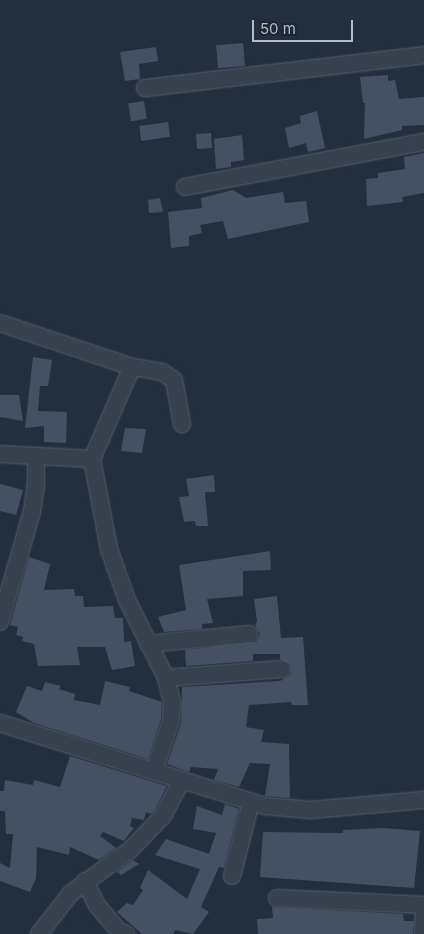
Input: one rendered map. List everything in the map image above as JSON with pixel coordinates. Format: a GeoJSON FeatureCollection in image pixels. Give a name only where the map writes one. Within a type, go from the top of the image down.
{"type":"FeatureCollection","features":[{"type":"Feature","properties":{"kind":"street"},"geometry":{"type":"LineString","coordinates":[[145,88],[424,55]]}},
{"type":"Feature","properties":{"kind":"street"},"geometry":{"type":"LineString","coordinates":[[185,187],[424,142]]}},
{"type":"Feature","properties":{"kind":"street"},"geometry":{"type":"LineString","coordinates":[[0,323],[132,367],[162,372],[174,380],[182,424]]}},
{"type":"Feature","properties":{"kind":"street"},"geometry":{"type":"LineString","coordinates":[[132,367],[92,459],[109,549],[127,600],[166,678],[172,702],[172,721],[154,771]]}},
{"type":"Feature","properties":{"kind":"street"},"geometry":{"type":"LineString","coordinates":[[0,454],[92,459]]}},
{"type":"Feature","properties":{"kind":"street"},"geometry":{"type":"LineString","coordinates":[[0,622],[32,512],[36,456]]}},
{"type":"Feature","properties":{"kind":"street"},"geometry":{"type":"LineString","coordinates":[[148,644],[250,634]]}},
{"type":"Feature","properties":{"kind":"street"},"geometry":{"type":"LineString","coordinates":[[166,678],[282,669]]}},
{"type":"Feature","properties":{"kind":"street"},"geometry":{"type":"LineString","coordinates":[[0,723],[251,802],[311,810],[424,800]]}},
{"type":"Feature","properties":{"kind":"street"},"geometry":{"type":"LineString","coordinates":[[39,934],[71,893],[130,850],[163,816],[182,780]]}},
{"type":"Feature","properties":{"kind":"street"},"geometry":{"type":"LineString","coordinates":[[232,876],[251,802]]}},
{"type":"Feature","properties":{"kind":"street"},"geometry":{"type":"LineString","coordinates":[[85,881],[96,904],[119,931],[126,934]]}},
{"type":"Feature","properties":{"kind":"street"},"geometry":{"type":"LineString","coordinates":[[277,898],[424,905]]}},
{"type":"Feature","properties":{"kind":"street"},"geometry":{"type":"LineString","coordinates":[[423,934],[424,909]]}},
{"type":"Feature","properties":{"kind":"building"},"geometry":{"type":"Polygon","coordinates":[[[243,43],[245,66],[218,68],[216,45],[243,43]]]}},
{"type":"Feature","properties":{"kind":"building"},"geometry":{"type":"Polygon","coordinates":[[[156,47],[158,61],[139,64],[140,79],[125,81],[120,52],[156,47]]]}},
{"type":"Feature","properties":{"kind":"building"},"geometry":{"type":"Polygon","coordinates":[[[388,75],[388,81],[395,80],[399,99],[424,97],[424,125],[402,126],[402,130],[364,139],[365,103],[363,103],[360,77],[388,75]]]}},
{"type":"Feature","properties":{"kind":"building"},"geometry":{"type":"Polygon","coordinates":[[[144,101],[147,119],[131,121],[128,104],[144,101]]]}},
{"type":"Feature","properties":{"kind":"building"},"geometry":{"type":"Polygon","coordinates":[[[317,111],[325,148],[308,152],[306,143],[289,148],[285,128],[301,123],[300,116],[317,111]]]}},
{"type":"Feature","properties":{"kind":"building"},"geometry":{"type":"Polygon","coordinates":[[[168,122],[170,137],[141,141],[139,126],[168,122]]]}},
{"type":"Feature","properties":{"kind":"building"},"geometry":{"type":"Polygon","coordinates":[[[211,133],[212,148],[197,149],[196,134],[211,133]]]}},
{"type":"Feature","properties":{"kind":"building"},"geometry":{"type":"Polygon","coordinates":[[[242,135],[244,160],[231,162],[231,167],[216,169],[214,139],[242,135]]]}},
{"type":"Feature","properties":{"kind":"building"},"geometry":{"type":"Polygon","coordinates":[[[424,153],[424,193],[402,197],[403,202],[367,206],[366,179],[378,178],[378,173],[405,169],[404,157],[424,153]]]}},
{"type":"Feature","properties":{"kind":"building"},"geometry":{"type":"Polygon","coordinates":[[[233,190],[246,198],[283,192],[285,203],[306,201],[309,222],[228,239],[223,221],[200,225],[202,233],[189,236],[189,246],[171,248],[168,212],[202,208],[201,198],[233,190]]]}},
{"type":"Feature","properties":{"kind":"building"},"geometry":{"type":"Polygon","coordinates":[[[160,198],[163,212],[149,213],[148,200],[160,198]]]}},
{"type":"Feature","properties":{"kind":"building"},"geometry":{"type":"Polygon","coordinates":[[[33,357],[52,360],[48,386],[40,386],[38,411],[67,412],[66,443],[44,442],[44,426],[25,428],[33,357]]]}},
{"type":"Feature","properties":{"kind":"building"},"geometry":{"type":"Polygon","coordinates":[[[0,395],[19,395],[23,421],[0,417],[0,395]]]}},
{"type":"Feature","properties":{"kind":"building"},"geometry":{"type":"Polygon","coordinates":[[[125,428],[146,429],[142,453],[121,451],[125,428]]]}},
{"type":"Feature","properties":{"kind":"building"},"geometry":{"type":"Polygon","coordinates":[[[214,475],[215,492],[205,492],[208,526],[196,526],[195,521],[184,522],[179,497],[189,496],[186,479],[214,475]]]}},
{"type":"Feature","properties":{"kind":"building"},"geometry":{"type":"Polygon","coordinates":[[[0,484],[23,490],[16,515],[0,511],[0,484]]]}},
{"type":"Feature","properties":{"kind":"building"},"geometry":{"type":"Polygon","coordinates":[[[270,551],[271,570],[243,571],[243,596],[207,599],[213,623],[202,624],[202,629],[164,632],[158,617],[186,610],[179,565],[270,551]]]}},
{"type":"Feature","properties":{"kind":"building"},"geometry":{"type":"Polygon","coordinates":[[[29,557],[50,564],[44,590],[74,589],[75,596],[83,596],[84,607],[113,606],[115,618],[123,618],[124,642],[131,641],[135,666],[112,670],[105,647],[77,647],[80,665],[38,666],[34,644],[22,641],[23,637],[16,635],[18,627],[10,625],[29,557]]]}},
{"type":"Feature","properties":{"kind":"building"},"geometry":{"type":"Polygon","coordinates":[[[277,596],[281,638],[303,637],[308,705],[292,705],[291,702],[249,705],[246,727],[264,730],[261,742],[289,744],[290,798],[265,796],[270,764],[250,763],[239,787],[214,780],[218,769],[191,767],[189,772],[167,764],[181,724],[182,687],[280,681],[291,674],[290,664],[280,659],[280,654],[253,654],[253,661],[186,666],[185,650],[256,642],[260,634],[255,625],[257,621],[254,599],[277,596]]]}},
{"type":"Feature","properties":{"kind":"building"},"geometry":{"type":"Polygon","coordinates":[[[105,681],[130,687],[129,691],[162,702],[161,719],[148,759],[34,723],[16,712],[27,686],[42,691],[45,682],[61,686],[59,689],[75,694],[74,700],[100,705],[105,681]]]}},
{"type":"Feature","properties":{"kind":"building"},"geometry":{"type":"Polygon","coordinates":[[[70,756],[167,786],[151,814],[146,812],[144,820],[132,818],[130,826],[134,828],[124,841],[103,832],[100,836],[116,848],[99,860],[70,847],[69,855],[37,847],[36,878],[30,892],[0,881],[0,863],[10,868],[13,834],[6,834],[5,811],[0,811],[0,791],[4,791],[5,780],[33,785],[34,780],[60,787],[70,756]]]}},
{"type":"Feature","properties":{"kind":"building"},"geometry":{"type":"Polygon","coordinates":[[[225,804],[239,809],[224,868],[219,867],[201,907],[209,912],[193,934],[175,930],[173,934],[142,934],[117,912],[127,903],[133,905],[143,890],[140,888],[148,870],[187,899],[200,869],[155,855],[166,839],[209,854],[216,833],[193,829],[197,806],[222,815],[225,804]]]}},
{"type":"Feature","properties":{"kind":"building"},"geometry":{"type":"Polygon","coordinates":[[[383,828],[420,831],[414,888],[260,877],[263,832],[343,833],[343,830],[383,828]]]}},
{"type":"Feature","properties":{"kind":"building"},"geometry":{"type":"Polygon","coordinates":[[[133,860],[139,864],[121,875],[117,872],[133,860]]]}},
{"type":"Feature","properties":{"kind":"building"},"geometry":{"type":"Polygon","coordinates":[[[272,907],[403,914],[404,921],[414,921],[413,934],[258,934],[257,919],[273,918],[272,907]]]}}]}
